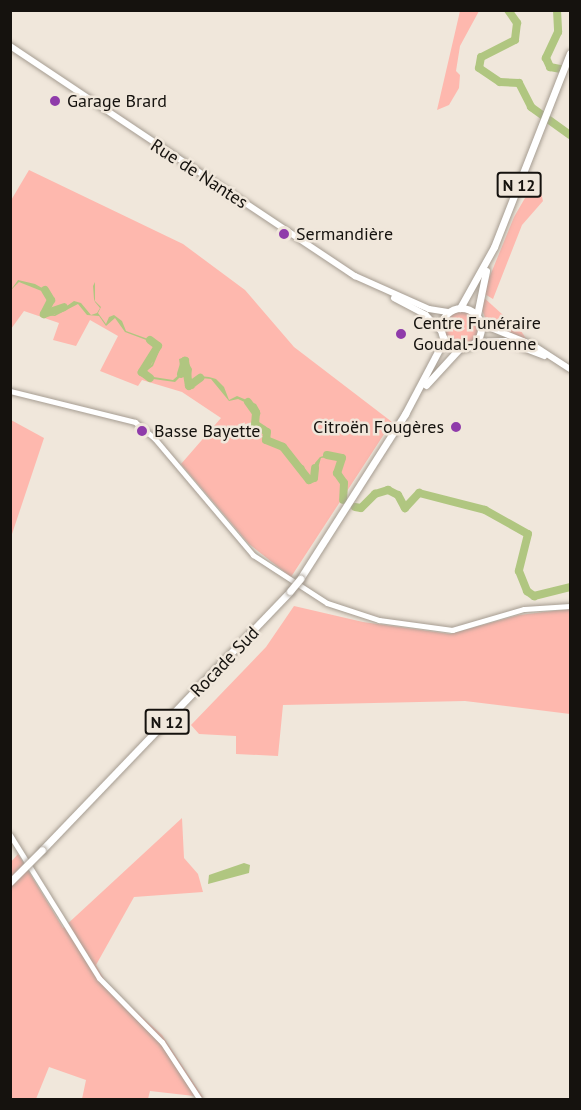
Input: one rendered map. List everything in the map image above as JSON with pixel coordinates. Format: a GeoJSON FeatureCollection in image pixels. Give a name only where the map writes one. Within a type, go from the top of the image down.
{"type":"FeatureCollection","features":[{"type":"Feature","properties":{"kind":"main road","name":"Rue de Nantes"},"geometry":{"type":"LineString","coordinates":[[10,46],[168,155],[355,276],[426,315],[440,330]]}},
{"type":"Feature","properties":{"kind":"main road","name":"N 12"},"geometry":{"type":"LineString","coordinates":[[460,308],[494,247],[570,53]]}},
{"type":"Feature","properties":{"kind":"main road","name":"N 12"},"geometry":{"type":"LineString","coordinates":[[477,315],[494,247]]}},
{"type":"Feature","properties":{"kind":"main road","name":"Rue de Nantes"},"geometry":{"type":"LineString","coordinates":[[392,295],[448,312]]}},
{"type":"Feature","properties":{"kind":"main road"},"geometry":{"type":"LineString","coordinates":[[476,342],[481,324],[477,315],[460,308],[448,312],[440,330],[444,340],[459,349],[490,339],[530,346]]}},
{"type":"Feature","properties":{"kind":"main road"},"geometry":{"type":"LineString","coordinates":[[481,324],[530,346],[570,369]]}},
{"type":"Feature","properties":{"kind":"main road","name":"Rocade Sud"},"geometry":{"type":"LineString","coordinates":[[10,882],[300,579],[405,414],[444,340]]}},
{"type":"Feature","properties":{"kind":"main road","name":"Rocade Sud"},"geometry":{"type":"LineString","coordinates":[[405,414],[459,349]]}},
{"type":"Feature","properties":{"kind":"street"},"geometry":{"type":"LineString","coordinates":[[10,391],[135,422],[155,439],[253,555],[294,585],[345,610],[379,620],[452,630],[524,609],[570,606]]}},
{"type":"Feature","properties":{"kind":"street"},"geometry":{"type":"LineString","coordinates":[[10,835],[99,978],[162,1042],[200,1100]]}},
{"type":"Feature","properties":{"kind":"shaded area"},"geometry":{"type":"Polygon","coordinates":[[[460,11],[479,11],[460,46],[456,71],[460,75],[459,88],[449,105],[437,110],[460,11]]]}},
{"type":"Feature","properties":{"kind":"shaded area"},"geometry":{"type":"Polygon","coordinates":[[[29,170],[183,244],[245,290],[294,347],[392,422],[291,577],[249,544],[181,464],[221,418],[182,392],[142,380],[138,386],[100,371],[118,336],[90,320],[76,346],[53,340],[59,323],[24,311],[11,329],[10,202],[29,170]]]}},
{"type":"Feature","properties":{"kind":"shaded area"},"geometry":{"type":"Polygon","coordinates":[[[540,189],[543,201],[522,225],[493,299],[483,293],[514,217],[525,198],[540,189]]]}},
{"type":"Feature","properties":{"kind":"shaded area"},"geometry":{"type":"Polygon","coordinates":[[[18,280],[35,284],[51,293],[54,301],[47,313],[54,315],[74,301],[81,303],[91,315],[97,313],[100,308],[95,302],[94,299],[95,282],[95,301],[101,307],[98,313],[106,324],[109,317],[114,315],[122,321],[126,331],[159,343],[161,347],[153,366],[144,373],[147,376],[173,380],[181,373],[181,376],[175,382],[146,378],[142,372],[152,364],[157,344],[125,332],[115,318],[106,326],[99,316],[87,315],[78,304],[55,316],[44,315],[51,300],[49,294],[19,282],[11,290],[18,280]]]}},
{"type":"Feature","properties":{"kind":"shaded area"},"geometry":{"type":"Polygon","coordinates":[[[482,296],[521,331],[529,343],[488,325],[480,305],[482,296]]]}},
{"type":"Feature","properties":{"kind":"shaded area"},"geometry":{"type":"Polygon","coordinates":[[[460,310],[472,316],[478,328],[472,340],[460,346],[448,340],[442,328],[448,316],[460,310]]]}},
{"type":"Feature","properties":{"kind":"shaded area"},"geometry":{"type":"Polygon","coordinates":[[[185,357],[192,369],[190,387],[195,387],[193,389],[188,387],[185,361],[181,362],[181,373],[179,359],[185,357]]]}},
{"type":"Feature","properties":{"kind":"shaded area"},"geometry":{"type":"Polygon","coordinates":[[[199,376],[209,377],[216,379],[224,387],[229,400],[237,396],[256,404],[260,411],[257,424],[265,426],[270,434],[268,440],[283,445],[288,456],[304,466],[308,478],[313,479],[309,481],[302,467],[284,454],[283,447],[266,440],[268,433],[254,426],[257,413],[251,405],[238,399],[229,401],[211,379],[201,378],[195,387],[199,376]]]}},
{"type":"Feature","properties":{"kind":"shaded area"},"geometry":{"type":"Polygon","coordinates":[[[10,421],[44,438],[11,537],[10,421]]]}},
{"type":"Feature","properties":{"kind":"shaded area"},"geometry":{"type":"Polygon","coordinates":[[[330,454],[337,456],[321,458],[313,479],[315,463],[320,457],[330,454]]]}},
{"type":"Feature","properties":{"kind":"shaded area"},"geometry":{"type":"Polygon","coordinates":[[[294,606],[363,622],[450,634],[519,615],[570,609],[570,714],[465,701],[283,705],[278,756],[236,754],[236,736],[199,734],[191,725],[266,647],[294,606]]]}},
{"type":"Feature","properties":{"kind":"shaded area"},"geometry":{"type":"Polygon","coordinates":[[[182,818],[184,858],[198,874],[203,892],[134,897],[96,965],[108,986],[162,1035],[203,1097],[150,1091],[148,1099],[82,1099],[86,1080],[49,1067],[36,1099],[11,1099],[10,863],[18,854],[63,928],[182,818]]]}},
{"type":"Feature","properties":{"kind":"shaded area"},"geometry":{"type":"Polygon","coordinates":[[[244,863],[250,865],[249,873],[208,884],[209,875],[244,863]]]}},
{"type":"Feature","properties":{"kind":"waterway"},"geometry":{"type":"LineString","coordinates":[[508,10],[517,23],[515,40],[481,57],[479,68],[500,82],[519,83],[531,107],[570,135]]}},
{"type":"Feature","properties":{"kind":"waterway"},"geometry":{"type":"LineString","coordinates":[[557,10],[558,32],[546,58],[550,67],[560,69]]}},
{"type":"Feature","properties":{"kind":"waterway"},"geometry":{"type":"LineString","coordinates":[[45,290],[51,300],[44,314],[64,307]]}},
{"type":"Feature","properties":{"kind":"waterway"},"geometry":{"type":"LineString","coordinates":[[150,340],[158,346],[142,372],[150,378]]}},
{"type":"Feature","properties":{"kind":"waterway"},"geometry":{"type":"LineString","coordinates":[[181,374],[185,361],[189,386],[200,378]]}},
{"type":"Feature","properties":{"kind":"waterway"},"geometry":{"type":"LineString","coordinates":[[248,402],[256,413],[255,424],[267,432],[266,440],[283,447],[309,480],[314,478],[315,468]]}},
{"type":"Feature","properties":{"kind":"waterway"},"geometry":{"type":"LineString","coordinates":[[327,455],[342,458],[337,473],[344,483],[343,500]]}},
{"type":"Feature","properties":{"kind":"waterway"},"geometry":{"type":"LineString","coordinates":[[355,507],[361,508],[375,494],[388,490],[398,495],[405,508],[419,493],[485,510],[528,534],[519,571],[527,591],[534,596],[570,587]]}},
{"type":"Feature","properties":{"kind":"place","name":"Garage Brard"},"geometry":{"type":"Point","coordinates":[55,101]}},
{"type":"Feature","properties":{"kind":"place","name":"Sermandière"},"geometry":{"type":"Point","coordinates":[284,234]}},
{"type":"Feature","properties":{"kind":"place","name":"Centre Funéraire Goudal-Jouenne"},"geometry":{"type":"Point","coordinates":[401,334]}},
{"type":"Feature","properties":{"kind":"place","name":"Citroën Fougères"},"geometry":{"type":"Point","coordinates":[456,427]}},
{"type":"Feature","properties":{"kind":"place","name":"Basse Bayette"},"geometry":{"type":"Point","coordinates":[142,431]}}]}
